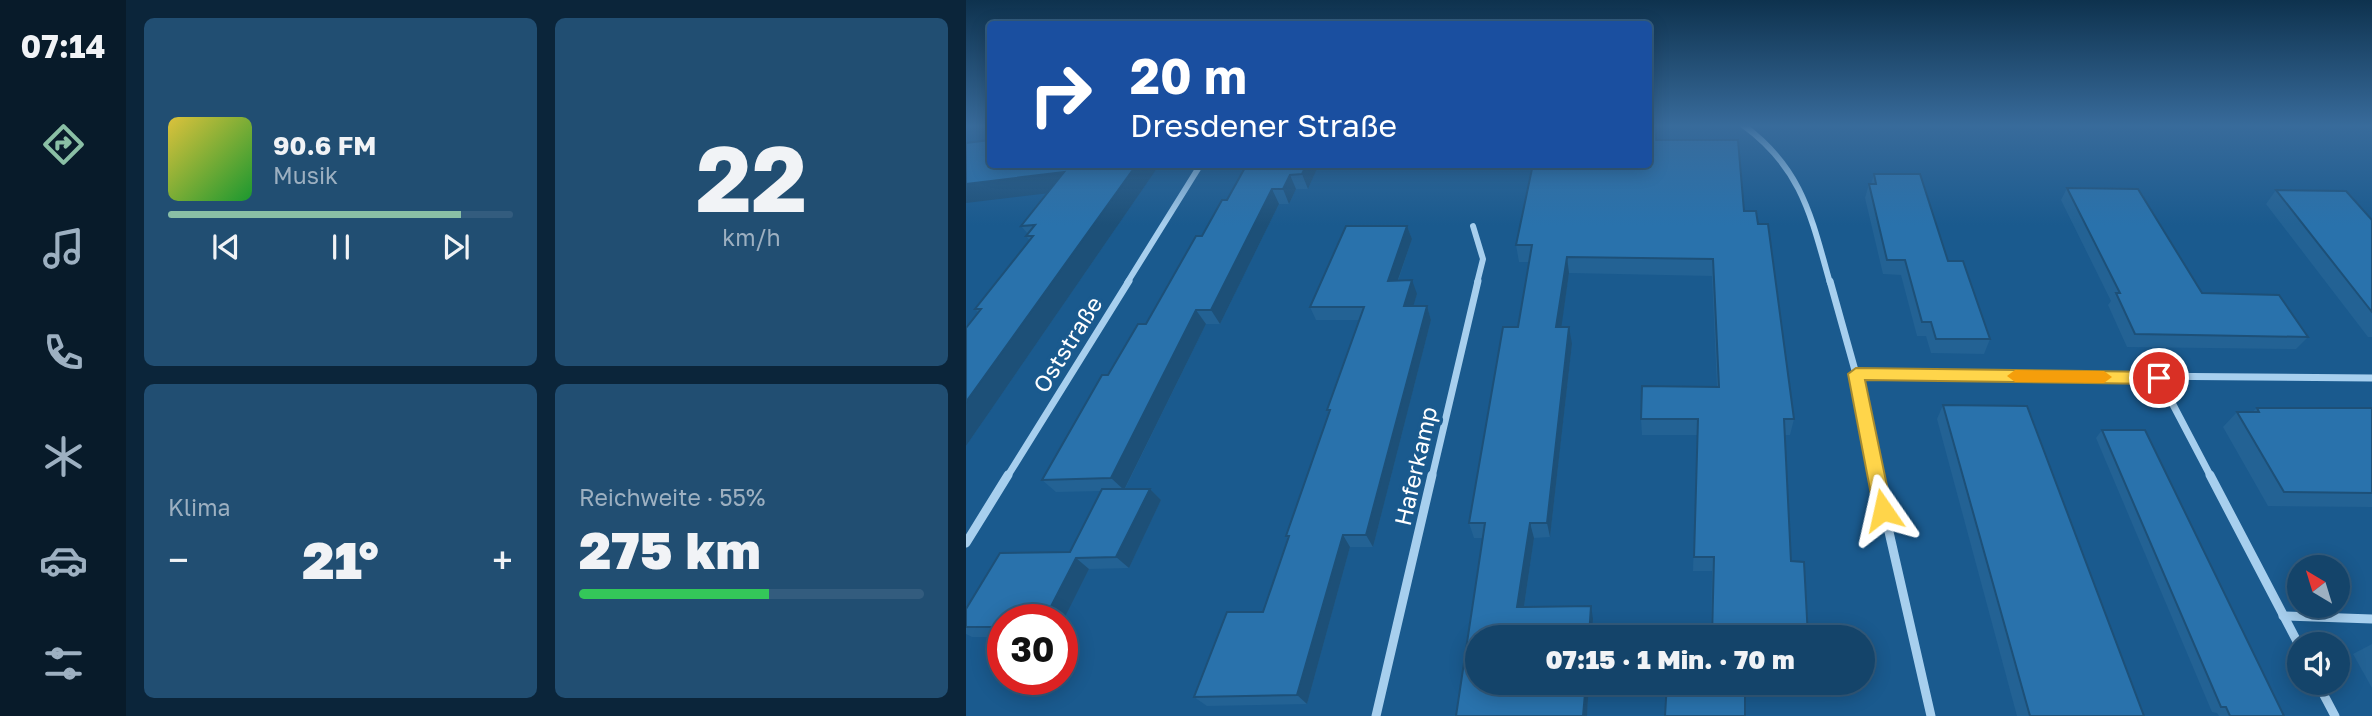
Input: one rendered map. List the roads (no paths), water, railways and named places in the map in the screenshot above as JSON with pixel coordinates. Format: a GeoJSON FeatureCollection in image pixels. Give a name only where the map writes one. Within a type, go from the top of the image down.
{"type":"FeatureCollection","features":[{"type":"Feature","properties":{"kind":"street"},"geometry":{"type":"LineString","coordinates":[[1779,158],[1795,177],[1811,215],[1856,374],[1883,510],[1931,716]]}},
{"type":"Feature","properties":{"kind":"street","name":"Oststraße"},"geometry":{"type":"LineString","coordinates":[[966,543],[1199,168]]}},
{"type":"Feature","properties":{"kind":"street","name":"Haferkamp"},"geometry":{"type":"LineString","coordinates":[[1376,716],[1483,259],[1473,226]]}},
{"type":"Feature","properties":{"kind":"street"},"geometry":{"type":"LineString","coordinates":[[1856,374],[2372,378]]}},
{"type":"Feature","properties":{"kind":"street"},"geometry":{"type":"LineString","coordinates":[[2159,378],[2292,632]]}},
{"type":"Feature","properties":{"kind":"street"},"geometry":{"type":"LineString","coordinates":[[2283,615],[2372,619]]}},
{"type":"Feature","properties":{"kind":"street"},"geometry":{"type":"LineString","coordinates":[[2324,695],[2334,716]]}}]}
